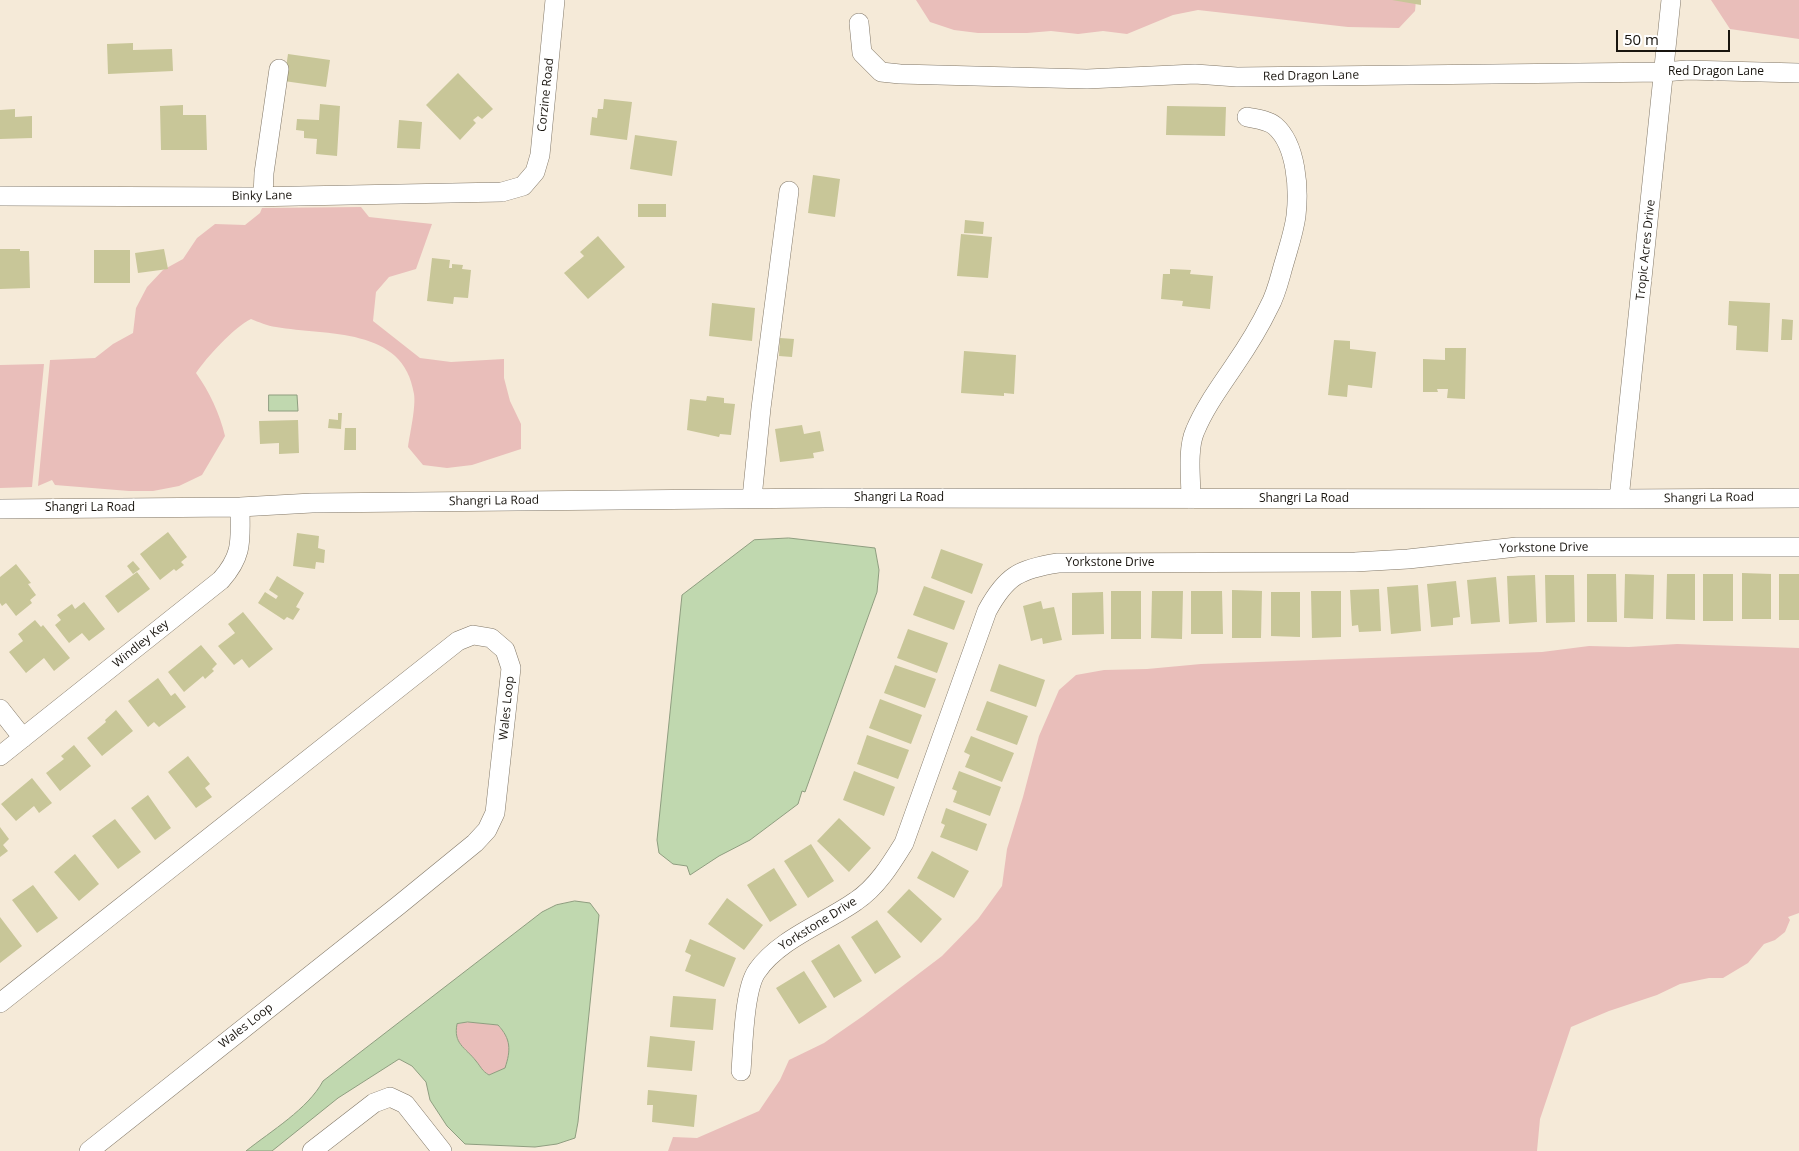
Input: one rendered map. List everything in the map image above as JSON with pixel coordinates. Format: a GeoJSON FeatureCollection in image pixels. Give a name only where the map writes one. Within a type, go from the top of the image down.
{"type":"FeatureCollection","features":[{"type":"Feature","properties":{"kind":"street","name":"Corzine Road"},"geometry":{"type":"LineString","coordinates":[[524,186],[534,172],[540,154],[555,0]]}},
{"type":"Feature","properties":{"kind":"street","name":"Tropic Acres Drive"},"geometry":{"type":"LineString","coordinates":[[1618,499],[1671,0]]}},
{"type":"Feature","properties":{"kind":"street","name":"Red Dragon Lane"},"geometry":{"type":"LineString","coordinates":[[859,23],[862,53],[881,72],[900,74],[1086,79],[1195,74],[1246,77],[1664,72],[1687,70],[1799,73]]}},
{"type":"Feature","properties":{"kind":"street"},"geometry":{"type":"LineString","coordinates":[[263,196],[264,173],[278,69]]}},
{"type":"Feature","properties":{"kind":"street"},"geometry":{"type":"LineString","coordinates":[[1191,499],[1191,457],[1194,434],[1204,409],[1257,332],[1271,305],[1279,283],[1296,218],[1295,168],[1284,136],[1275,126],[1262,120],[1247,117]]}},
{"type":"Feature","properties":{"kind":"street","name":"Binky Lane"},"geometry":{"type":"LineString","coordinates":[[0,196],[263,196],[502,192],[524,186]]}},
{"type":"Feature","properties":{"kind":"street"},"geometry":{"type":"LineString","coordinates":[[752,498],[761,408],[789,191]]}},
{"type":"Feature","properties":{"kind":"street","name":"Shangri La Road"},"geometry":{"type":"LineString","coordinates":[[0,509],[240,507],[312,503],[752,498],[1799,498]]}},
{"type":"Feature","properties":{"kind":"street","name":"Windley Key"},"geometry":{"type":"LineString","coordinates":[[0,756],[221,580],[233,566],[240,550],[240,507]]}},
{"type":"Feature","properties":{"kind":"street","name":"Yorkstone Drive"},"geometry":{"type":"LineString","coordinates":[[741,1071],[748,996],[756,972],[776,950],[858,900],[889,868],[904,843],[987,612],[997,593],[1012,577],[1025,570],[1058,563],[1355,562],[1408,559],[1517,547],[1799,547]]}},
{"type":"Feature","properties":{"kind":"street","name":"Wales Loop"},"geometry":{"type":"LineString","coordinates":[[0,1003],[458,641],[473,635],[491,638],[505,650],[511,668],[495,813],[487,830],[475,843],[399,905],[89,1151]]}},
{"type":"Feature","properties":{"kind":"street"},"geometry":{"type":"LineString","coordinates":[[0,709],[23,738]]}},
{"type":"Feature","properties":{"kind":"street"},"geometry":{"type":"LineString","coordinates":[[312,1151],[374,1103],[390,1097],[405,1104],[442,1151]]}},
{"type":"Feature","properties":{"kind":"shaded area"},"geometry":{"type":"Polygon","coordinates":[[[916,0],[1416,0],[1415,11],[1399,28],[1348,27],[1198,10],[1173,15],[1127,34],[1103,31],[1078,34],[1051,31],[978,33],[954,30],[930,22],[916,0]]]}},
{"type":"Feature","properties":{"kind":"shaded area"},"geometry":{"type":"Polygon","coordinates":[[[1711,0],[1799,0],[1799,39],[1730,29],[1711,0]]]}},
{"type":"Feature","properties":{"kind":"shaded area"},"geometry":{"type":"Polygon","coordinates":[[[361,207],[369,217],[432,224],[416,269],[389,277],[376,292],[373,321],[420,358],[451,362],[504,359],[504,378],[510,401],[521,424],[521,449],[472,465],[447,468],[423,465],[408,447],[414,413],[414,394],[407,372],[395,356],[379,345],[360,338],[273,326],[251,319],[221,343],[196,373],[214,403],[225,436],[202,475],[179,486],[153,491],[55,485],[52,480],[38,486],[50,360],[95,358],[113,344],[133,333],[136,308],[147,287],[163,270],[183,259],[197,238],[215,224],[245,225],[260,213],[262,208],[361,207]]]}},
{"type":"Feature","properties":{"kind":"shaded area"},"geometry":{"type":"Polygon","coordinates":[[[44,364],[32,487],[0,488],[0,365],[44,364]]]}},
{"type":"Feature","properties":{"kind":"shaded area"},"geometry":{"type":"Polygon","coordinates":[[[269,395],[297,395],[298,411],[269,411],[269,395]]]}},
{"type":"Feature","properties":{"kind":"shaded area"},"geometry":{"type":"Polygon","coordinates":[[[789,538],[875,548],[879,570],[877,592],[805,792],[802,791],[798,804],[750,840],[719,856],[690,875],[687,866],[673,864],[659,853],[657,840],[682,595],[754,540],[789,538]]]}},
{"type":"Feature","properties":{"kind":"shaded area"},"geometry":{"type":"Polygon","coordinates":[[[1677,644],[1799,648],[1799,913],[1788,917],[1790,920],[1785,932],[1775,940],[1764,944],[1748,963],[1723,978],[1709,978],[1680,984],[1657,995],[1609,1011],[1571,1027],[1540,1119],[1537,1151],[668,1151],[673,1137],[697,1138],[759,1111],[780,1080],[789,1060],[824,1043],[863,1016],[942,956],[978,919],[1002,886],[1007,849],[1039,736],[1059,690],[1076,675],[1104,670],[1147,669],[1201,664],[1542,652],[1589,646],[1629,647],[1677,644]]]}},
{"type":"Feature","properties":{"kind":"shaded area"},"geometry":{"type":"Polygon","coordinates":[[[575,901],[590,903],[599,915],[575,1138],[557,1144],[535,1147],[465,1144],[447,1126],[430,1100],[426,1082],[412,1066],[399,1059],[338,1098],[272,1151],[246,1151],[299,1110],[323,1081],[542,912],[556,905],[575,901]],[[468,1022],[457,1024],[458,1041],[489,1075],[505,1068],[508,1056],[508,1040],[498,1025],[468,1022]]]}},
{"type":"Feature","properties":{"kind":"shaded area"},"geometry":{"type":"Polygon","coordinates":[[[468,1022],[498,1025],[506,1036],[509,1045],[506,1068],[489,1075],[461,1045],[456,1031],[457,1024],[468,1022]]]}},
{"type":"Feature","properties":{"kind":"building"},"geometry":{"type":"Polygon","coordinates":[[[1392,0],[1421,0],[1421,5],[1392,0]]]}},
{"type":"Feature","properties":{"kind":"building"},"geometry":{"type":"Polygon","coordinates":[[[133,43],[133,50],[172,49],[173,71],[108,74],[107,44],[133,43]]]}},
{"type":"Feature","properties":{"kind":"building"},"geometry":{"type":"Polygon","coordinates":[[[288,54],[330,60],[326,87],[284,81],[288,54]]]}},
{"type":"Feature","properties":{"kind":"building"},"geometry":{"type":"Polygon","coordinates":[[[458,73],[493,109],[482,119],[478,116],[473,120],[476,123],[460,140],[426,105],[458,73]]]}},
{"type":"Feature","properties":{"kind":"building"},"geometry":{"type":"Polygon","coordinates":[[[604,99],[632,102],[627,140],[590,135],[592,117],[597,118],[598,109],[603,109],[604,99]]]}},
{"type":"Feature","properties":{"kind":"building"},"geometry":{"type":"Polygon","coordinates":[[[320,104],[340,106],[337,156],[316,154],[317,139],[304,138],[304,131],[296,130],[297,119],[319,120],[320,104]]]}},
{"type":"Feature","properties":{"kind":"building"},"geometry":{"type":"Polygon","coordinates":[[[183,105],[183,115],[206,115],[207,150],[161,150],[160,106],[183,105]]]}},
{"type":"Feature","properties":{"kind":"building"},"geometry":{"type":"Polygon","coordinates":[[[1167,106],[1226,107],[1225,136],[1166,135],[1167,106]]]}},
{"type":"Feature","properties":{"kind":"building"},"geometry":{"type":"Polygon","coordinates":[[[15,109],[15,117],[32,116],[32,138],[0,139],[0,110],[15,109]]]}},
{"type":"Feature","properties":{"kind":"building"},"geometry":{"type":"Polygon","coordinates":[[[399,120],[422,122],[420,149],[397,148],[399,120]]]}},
{"type":"Feature","properties":{"kind":"building"},"geometry":{"type":"Polygon","coordinates":[[[635,135],[677,141],[672,176],[630,169],[635,135]]]}},
{"type":"Feature","properties":{"kind":"building"},"geometry":{"type":"Polygon","coordinates":[[[813,175],[840,179],[835,217],[808,213],[813,175]]]}},
{"type":"Feature","properties":{"kind":"building"},"geometry":{"type":"Polygon","coordinates":[[[638,204],[666,204],[666,217],[638,217],[638,204]]]}},
{"type":"Feature","properties":{"kind":"building"},"geometry":{"type":"Polygon","coordinates":[[[965,220],[984,222],[983,234],[964,233],[965,220]]]}},
{"type":"Feature","properties":{"kind":"building"},"geometry":{"type":"Polygon","coordinates":[[[961,234],[992,237],[988,278],[957,276],[961,234]]]}},
{"type":"Feature","properties":{"kind":"building"},"geometry":{"type":"Polygon","coordinates":[[[598,236],[625,267],[588,299],[564,273],[584,256],[580,252],[598,236]]]}},
{"type":"Feature","properties":{"kind":"building"},"geometry":{"type":"Polygon","coordinates":[[[0,249],[29,251],[30,288],[0,289],[0,249]]]}},
{"type":"Feature","properties":{"kind":"building"},"geometry":{"type":"Polygon","coordinates":[[[164,249],[168,269],[138,273],[135,253],[164,249]]]}},
{"type":"Feature","properties":{"kind":"building"},"geometry":{"type":"Polygon","coordinates":[[[94,250],[130,250],[130,283],[94,283],[94,250]]]}},
{"type":"Feature","properties":{"kind":"building"},"geometry":{"type":"Polygon","coordinates":[[[432,258],[450,260],[449,268],[452,268],[452,264],[463,265],[462,269],[471,270],[468,298],[454,297],[453,304],[427,301],[432,258]]]}},
{"type":"Feature","properties":{"kind":"building"},"geometry":{"type":"Polygon","coordinates":[[[1170,269],[1191,270],[1190,274],[1213,276],[1210,309],[1182,306],[1183,301],[1161,299],[1163,274],[1170,274],[1170,269]]]}},
{"type":"Feature","properties":{"kind":"building"},"geometry":{"type":"Polygon","coordinates":[[[1729,301],[1770,303],[1768,352],[1736,350],[1737,326],[1728,325],[1729,301]]]}},
{"type":"Feature","properties":{"kind":"building"},"geometry":{"type":"Polygon","coordinates":[[[712,303],[755,308],[752,341],[709,336],[712,303]]]}},
{"type":"Feature","properties":{"kind":"building"},"geometry":{"type":"Polygon","coordinates":[[[1782,319],[1793,320],[1792,340],[1781,340],[1782,319]]]}},
{"type":"Feature","properties":{"kind":"building"},"geometry":{"type":"Polygon","coordinates":[[[780,338],[794,339],[792,357],[779,356],[780,338]]]}},
{"type":"Feature","properties":{"kind":"building"},"geometry":{"type":"Polygon","coordinates":[[[1334,340],[1350,341],[1350,349],[1376,352],[1372,388],[1348,385],[1347,397],[1328,395],[1334,340]]]}},
{"type":"Feature","properties":{"kind":"building"},"geometry":{"type":"Polygon","coordinates":[[[1445,348],[1466,348],[1465,399],[1447,398],[1448,389],[1437,389],[1438,392],[1423,392],[1423,359],[1445,360],[1445,348]]]}},
{"type":"Feature","properties":{"kind":"building"},"geometry":{"type":"Polygon","coordinates":[[[964,351],[1016,355],[1014,394],[1004,393],[1004,396],[961,393],[964,351]]]}},
{"type":"Feature","properties":{"kind":"building"},"geometry":{"type":"Polygon","coordinates":[[[707,396],[724,398],[724,403],[735,404],[731,435],[720,434],[719,437],[687,430],[690,399],[706,401],[707,396]]]}},
{"type":"Feature","properties":{"kind":"building"},"geometry":{"type":"Polygon","coordinates":[[[338,413],[342,413],[341,429],[328,428],[329,419],[338,420],[338,413]]]}},
{"type":"Feature","properties":{"kind":"building"},"geometry":{"type":"Polygon","coordinates":[[[298,420],[299,453],[279,454],[279,443],[260,444],[259,421],[298,420]]]}},
{"type":"Feature","properties":{"kind":"building"},"geometry":{"type":"Polygon","coordinates":[[[802,425],[804,434],[820,431],[824,451],[813,453],[814,458],[780,462],[775,429],[802,425]]]}},
{"type":"Feature","properties":{"kind":"building"},"geometry":{"type":"Polygon","coordinates":[[[345,428],[356,428],[356,450],[344,450],[345,428]]]}},
{"type":"Feature","properties":{"kind":"building"},"geometry":{"type":"Polygon","coordinates":[[[168,532],[187,557],[181,562],[184,565],[176,571],[174,569],[160,580],[140,554],[168,532]]]}},
{"type":"Feature","properties":{"kind":"building"},"geometry":{"type":"Polygon","coordinates":[[[297,533],[319,536],[318,548],[325,550],[324,563],[316,562],[315,569],[293,566],[297,533]]]}},
{"type":"Feature","properties":{"kind":"building"},"geometry":{"type":"Polygon","coordinates":[[[941,549],[983,564],[972,594],[931,578],[941,549]]]}},
{"type":"Feature","properties":{"kind":"building"},"geometry":{"type":"Polygon","coordinates":[[[133,561],[140,569],[133,574],[127,566],[133,561]]]}},
{"type":"Feature","properties":{"kind":"building"},"geometry":{"type":"Polygon","coordinates":[[[16,564],[31,583],[28,584],[36,595],[30,600],[32,603],[16,616],[6,603],[2,606],[0,603],[0,577],[16,564]]]}},
{"type":"Feature","properties":{"kind":"building"},"geometry":{"type":"Polygon","coordinates":[[[137,572],[150,589],[118,613],[105,596],[137,572]]]}},
{"type":"Feature","properties":{"kind":"building"},"geometry":{"type":"Polygon","coordinates":[[[1742,573],[1771,574],[1771,619],[1742,619],[1742,573]]]}},
{"type":"Feature","properties":{"kind":"building"},"geometry":{"type":"Polygon","coordinates":[[[1587,574],[1616,574],[1617,622],[1587,622],[1587,574]]]}},
{"type":"Feature","properties":{"kind":"building"},"geometry":{"type":"Polygon","coordinates":[[[1625,574],[1654,575],[1653,619],[1624,618],[1625,574]]]}},
{"type":"Feature","properties":{"kind":"building"},"geometry":{"type":"Polygon","coordinates":[[[1667,574],[1695,574],[1695,620],[1666,619],[1667,574]]]}},
{"type":"Feature","properties":{"kind":"building"},"geometry":{"type":"Polygon","coordinates":[[[1703,574],[1733,574],[1733,621],[1703,621],[1703,574]]]}},
{"type":"Feature","properties":{"kind":"building"},"geometry":{"type":"Polygon","coordinates":[[[1779,574],[1799,574],[1799,620],[1779,620],[1779,574]]]}},
{"type":"Feature","properties":{"kind":"building"},"geometry":{"type":"Polygon","coordinates":[[[1535,575],[1537,622],[1509,624],[1507,576],[1535,575]]]}},
{"type":"Feature","properties":{"kind":"building"},"geometry":{"type":"Polygon","coordinates":[[[1545,575],[1574,575],[1575,622],[1546,623],[1545,575]]]}},
{"type":"Feature","properties":{"kind":"building"},"geometry":{"type":"Polygon","coordinates":[[[277,576],[304,593],[296,607],[300,609],[293,620],[287,617],[284,620],[258,603],[265,592],[276,599],[278,596],[269,590],[277,576]]]}},
{"type":"Feature","properties":{"kind":"building"},"geometry":{"type":"Polygon","coordinates":[[[1496,577],[1500,622],[1471,624],[1467,580],[1496,577]]]}},
{"type":"Feature","properties":{"kind":"building"},"geometry":{"type":"Polygon","coordinates":[[[1456,581],[1460,617],[1453,618],[1453,625],[1431,627],[1427,584],[1456,581]]]}},
{"type":"Feature","properties":{"kind":"building"},"geometry":{"type":"Polygon","coordinates":[[[1418,585],[1421,631],[1391,634],[1387,587],[1418,585]]]}},
{"type":"Feature","properties":{"kind":"building"},"geometry":{"type":"Polygon","coordinates":[[[924,586],[965,601],[954,630],[913,615],[924,586]]]}},
{"type":"Feature","properties":{"kind":"building"},"geometry":{"type":"Polygon","coordinates":[[[1379,589],[1381,631],[1359,632],[1358,625],[1352,626],[1350,590],[1379,589]]]}},
{"type":"Feature","properties":{"kind":"building"},"geometry":{"type":"Polygon","coordinates":[[[1232,590],[1262,591],[1261,638],[1232,638],[1232,590]]]}},
{"type":"Feature","properties":{"kind":"building"},"geometry":{"type":"Polygon","coordinates":[[[1111,591],[1141,591],[1141,639],[1111,639],[1111,591]]]}},
{"type":"Feature","properties":{"kind":"building"},"geometry":{"type":"Polygon","coordinates":[[[1152,591],[1183,591],[1182,639],[1151,638],[1152,591]]]}},
{"type":"Feature","properties":{"kind":"building"},"geometry":{"type":"Polygon","coordinates":[[[1191,591],[1222,591],[1223,634],[1191,634],[1191,591]]]}},
{"type":"Feature","properties":{"kind":"building"},"geometry":{"type":"Polygon","coordinates":[[[1311,591],[1341,591],[1341,637],[1312,638],[1311,591]]]}},
{"type":"Feature","properties":{"kind":"building"},"geometry":{"type":"Polygon","coordinates":[[[1103,592],[1104,634],[1072,635],[1072,593],[1103,592]]]}},
{"type":"Feature","properties":{"kind":"building"},"geometry":{"type":"Polygon","coordinates":[[[1271,592],[1300,592],[1300,637],[1271,636],[1271,592]]]}},
{"type":"Feature","properties":{"kind":"building"},"geometry":{"type":"Polygon","coordinates":[[[1041,601],[1043,609],[1054,607],[1062,640],[1043,644],[1042,638],[1031,641],[1023,606],[1041,601]]]}},
{"type":"Feature","properties":{"kind":"building"},"geometry":{"type":"Polygon","coordinates":[[[84,602],[105,629],[89,641],[82,633],[69,643],[55,625],[61,620],[57,615],[72,604],[75,609],[84,602]]]}},
{"type":"Feature","properties":{"kind":"building"},"geometry":{"type":"Polygon","coordinates":[[[243,612],[273,649],[249,668],[242,659],[234,665],[218,646],[235,633],[228,624],[243,612]]]}},
{"type":"Feature","properties":{"kind":"building"},"geometry":{"type":"Polygon","coordinates":[[[35,620],[41,627],[43,625],[70,658],[54,671],[44,658],[26,673],[9,652],[23,641],[18,634],[35,620]]]}},
{"type":"Feature","properties":{"kind":"building"},"geometry":{"type":"Polygon","coordinates":[[[908,629],[948,643],[937,673],[897,658],[908,629]]]}},
{"type":"Feature","properties":{"kind":"building"},"geometry":{"type":"Polygon","coordinates":[[[201,645],[217,664],[212,669],[214,671],[205,679],[203,676],[184,692],[168,672],[201,645]]]}},
{"type":"Feature","properties":{"kind":"building"},"geometry":{"type":"Polygon","coordinates":[[[999,664],[1045,680],[1036,707],[990,691],[999,664]]]}},
{"type":"Feature","properties":{"kind":"building"},"geometry":{"type":"Polygon","coordinates":[[[895,665],[936,679],[925,708],[884,693],[895,665]]]}},
{"type":"Feature","properties":{"kind":"building"},"geometry":{"type":"Polygon","coordinates":[[[158,678],[171,696],[175,693],[186,707],[159,727],[154,722],[148,727],[128,701],[158,678]]]}},
{"type":"Feature","properties":{"kind":"building"},"geometry":{"type":"Polygon","coordinates":[[[880,699],[922,715],[911,744],[869,728],[880,699]]]}},
{"type":"Feature","properties":{"kind":"building"},"geometry":{"type":"Polygon","coordinates":[[[987,701],[1028,716],[1017,745],[976,730],[987,701]]]}},
{"type":"Feature","properties":{"kind":"building"},"geometry":{"type":"Polygon","coordinates":[[[116,710],[133,731],[102,756],[87,738],[106,722],[105,720],[116,710]]]}},
{"type":"Feature","properties":{"kind":"building"},"geometry":{"type":"Polygon","coordinates":[[[867,735],[909,750],[898,779],[857,764],[867,735]]]}},
{"type":"Feature","properties":{"kind":"building"},"geometry":{"type":"Polygon","coordinates":[[[971,736],[1014,753],[1002,782],[965,767],[970,755],[964,752],[971,736]]]}},
{"type":"Feature","properties":{"kind":"building"},"geometry":{"type":"Polygon","coordinates":[[[74,745],[91,766],[60,791],[46,773],[64,759],[61,756],[74,745]]]}},
{"type":"Feature","properties":{"kind":"building"},"geometry":{"type":"Polygon","coordinates":[[[188,756],[210,784],[205,788],[212,797],[196,808],[168,772],[188,756]]]}},
{"type":"Feature","properties":{"kind":"building"},"geometry":{"type":"Polygon","coordinates":[[[854,771],[895,787],[884,816],[843,800],[854,771]]]}},
{"type":"Feature","properties":{"kind":"building"},"geometry":{"type":"Polygon","coordinates":[[[959,771],[1001,787],[990,816],[953,802],[957,791],[952,789],[959,771]]]}},
{"type":"Feature","properties":{"kind":"building"},"geometry":{"type":"Polygon","coordinates":[[[32,778],[52,803],[39,813],[34,806],[16,821],[1,804],[32,778]]]}},
{"type":"Feature","properties":{"kind":"building"},"geometry":{"type":"Polygon","coordinates":[[[148,795],[171,828],[155,840],[131,808],[148,795]]]}},
{"type":"Feature","properties":{"kind":"building"},"geometry":{"type":"Polygon","coordinates":[[[946,808],[987,824],[977,851],[940,837],[945,825],[941,823],[946,808]]]}},
{"type":"Feature","properties":{"kind":"building"},"geometry":{"type":"Polygon","coordinates":[[[839,818],[871,848],[849,872],[817,841],[839,818]]]}},
{"type":"Feature","properties":{"kind":"building"},"geometry":{"type":"Polygon","coordinates":[[[115,819],[141,852],[118,869],[92,836],[115,819]]]}},
{"type":"Feature","properties":{"kind":"building"},"geometry":{"type":"Polygon","coordinates":[[[0,827],[9,839],[3,845],[8,851],[0,857],[0,827]]]}},
{"type":"Feature","properties":{"kind":"building"},"geometry":{"type":"Polygon","coordinates":[[[811,844],[834,881],[808,898],[784,861],[811,844]]]}},
{"type":"Feature","properties":{"kind":"building"},"geometry":{"type":"Polygon","coordinates":[[[932,851],[969,871],[954,898],[917,878],[932,851]]]}},
{"type":"Feature","properties":{"kind":"building"},"geometry":{"type":"Polygon","coordinates":[[[75,854],[99,884],[79,901],[54,872],[75,854]]]}},
{"type":"Feature","properties":{"kind":"building"},"geometry":{"type":"Polygon","coordinates":[[[774,868],[797,905],[770,922],[747,885],[774,868]]]}},
{"type":"Feature","properties":{"kind":"building"},"geometry":{"type":"Polygon","coordinates":[[[33,885],[58,918],[37,933],[12,900],[33,885]]]}},
{"type":"Feature","properties":{"kind":"building"},"geometry":{"type":"Polygon","coordinates":[[[909,889],[942,919],[921,943],[887,912],[909,889]]]}},
{"type":"Feature","properties":{"kind":"building"},"geometry":{"type":"Polygon","coordinates":[[[727,898],[763,925],[744,950],[708,924],[727,898]]]}},
{"type":"Feature","properties":{"kind":"building"},"geometry":{"type":"Polygon","coordinates":[[[0,917],[22,946],[0,963],[0,917]]]}},
{"type":"Feature","properties":{"kind":"building"},"geometry":{"type":"Polygon","coordinates":[[[877,920],[901,957],[875,974],[851,937],[877,920]]]}},
{"type":"Feature","properties":{"kind":"building"},"geometry":{"type":"Polygon","coordinates":[[[690,939],[736,958],[724,987],[685,971],[691,955],[685,952],[690,939]]]}},
{"type":"Feature","properties":{"kind":"building"},"geometry":{"type":"Polygon","coordinates":[[[839,944],[862,981],[834,998],[811,961],[839,944]]]}},
{"type":"Feature","properties":{"kind":"building"},"geometry":{"type":"Polygon","coordinates":[[[804,971],[827,1007],[799,1024],[776,988],[804,971]]]}},
{"type":"Feature","properties":{"kind":"building"},"geometry":{"type":"Polygon","coordinates":[[[673,996],[716,999],[713,1030],[670,1027],[673,996]]]}},
{"type":"Feature","properties":{"kind":"building"},"geometry":{"type":"Polygon","coordinates":[[[650,1036],[695,1041],[692,1071],[647,1067],[650,1036]]]}},
{"type":"Feature","properties":{"kind":"building"},"geometry":{"type":"Polygon","coordinates":[[[648,1090],[697,1095],[694,1127],[652,1122],[653,1105],[647,1105],[648,1090]]]}}]}
